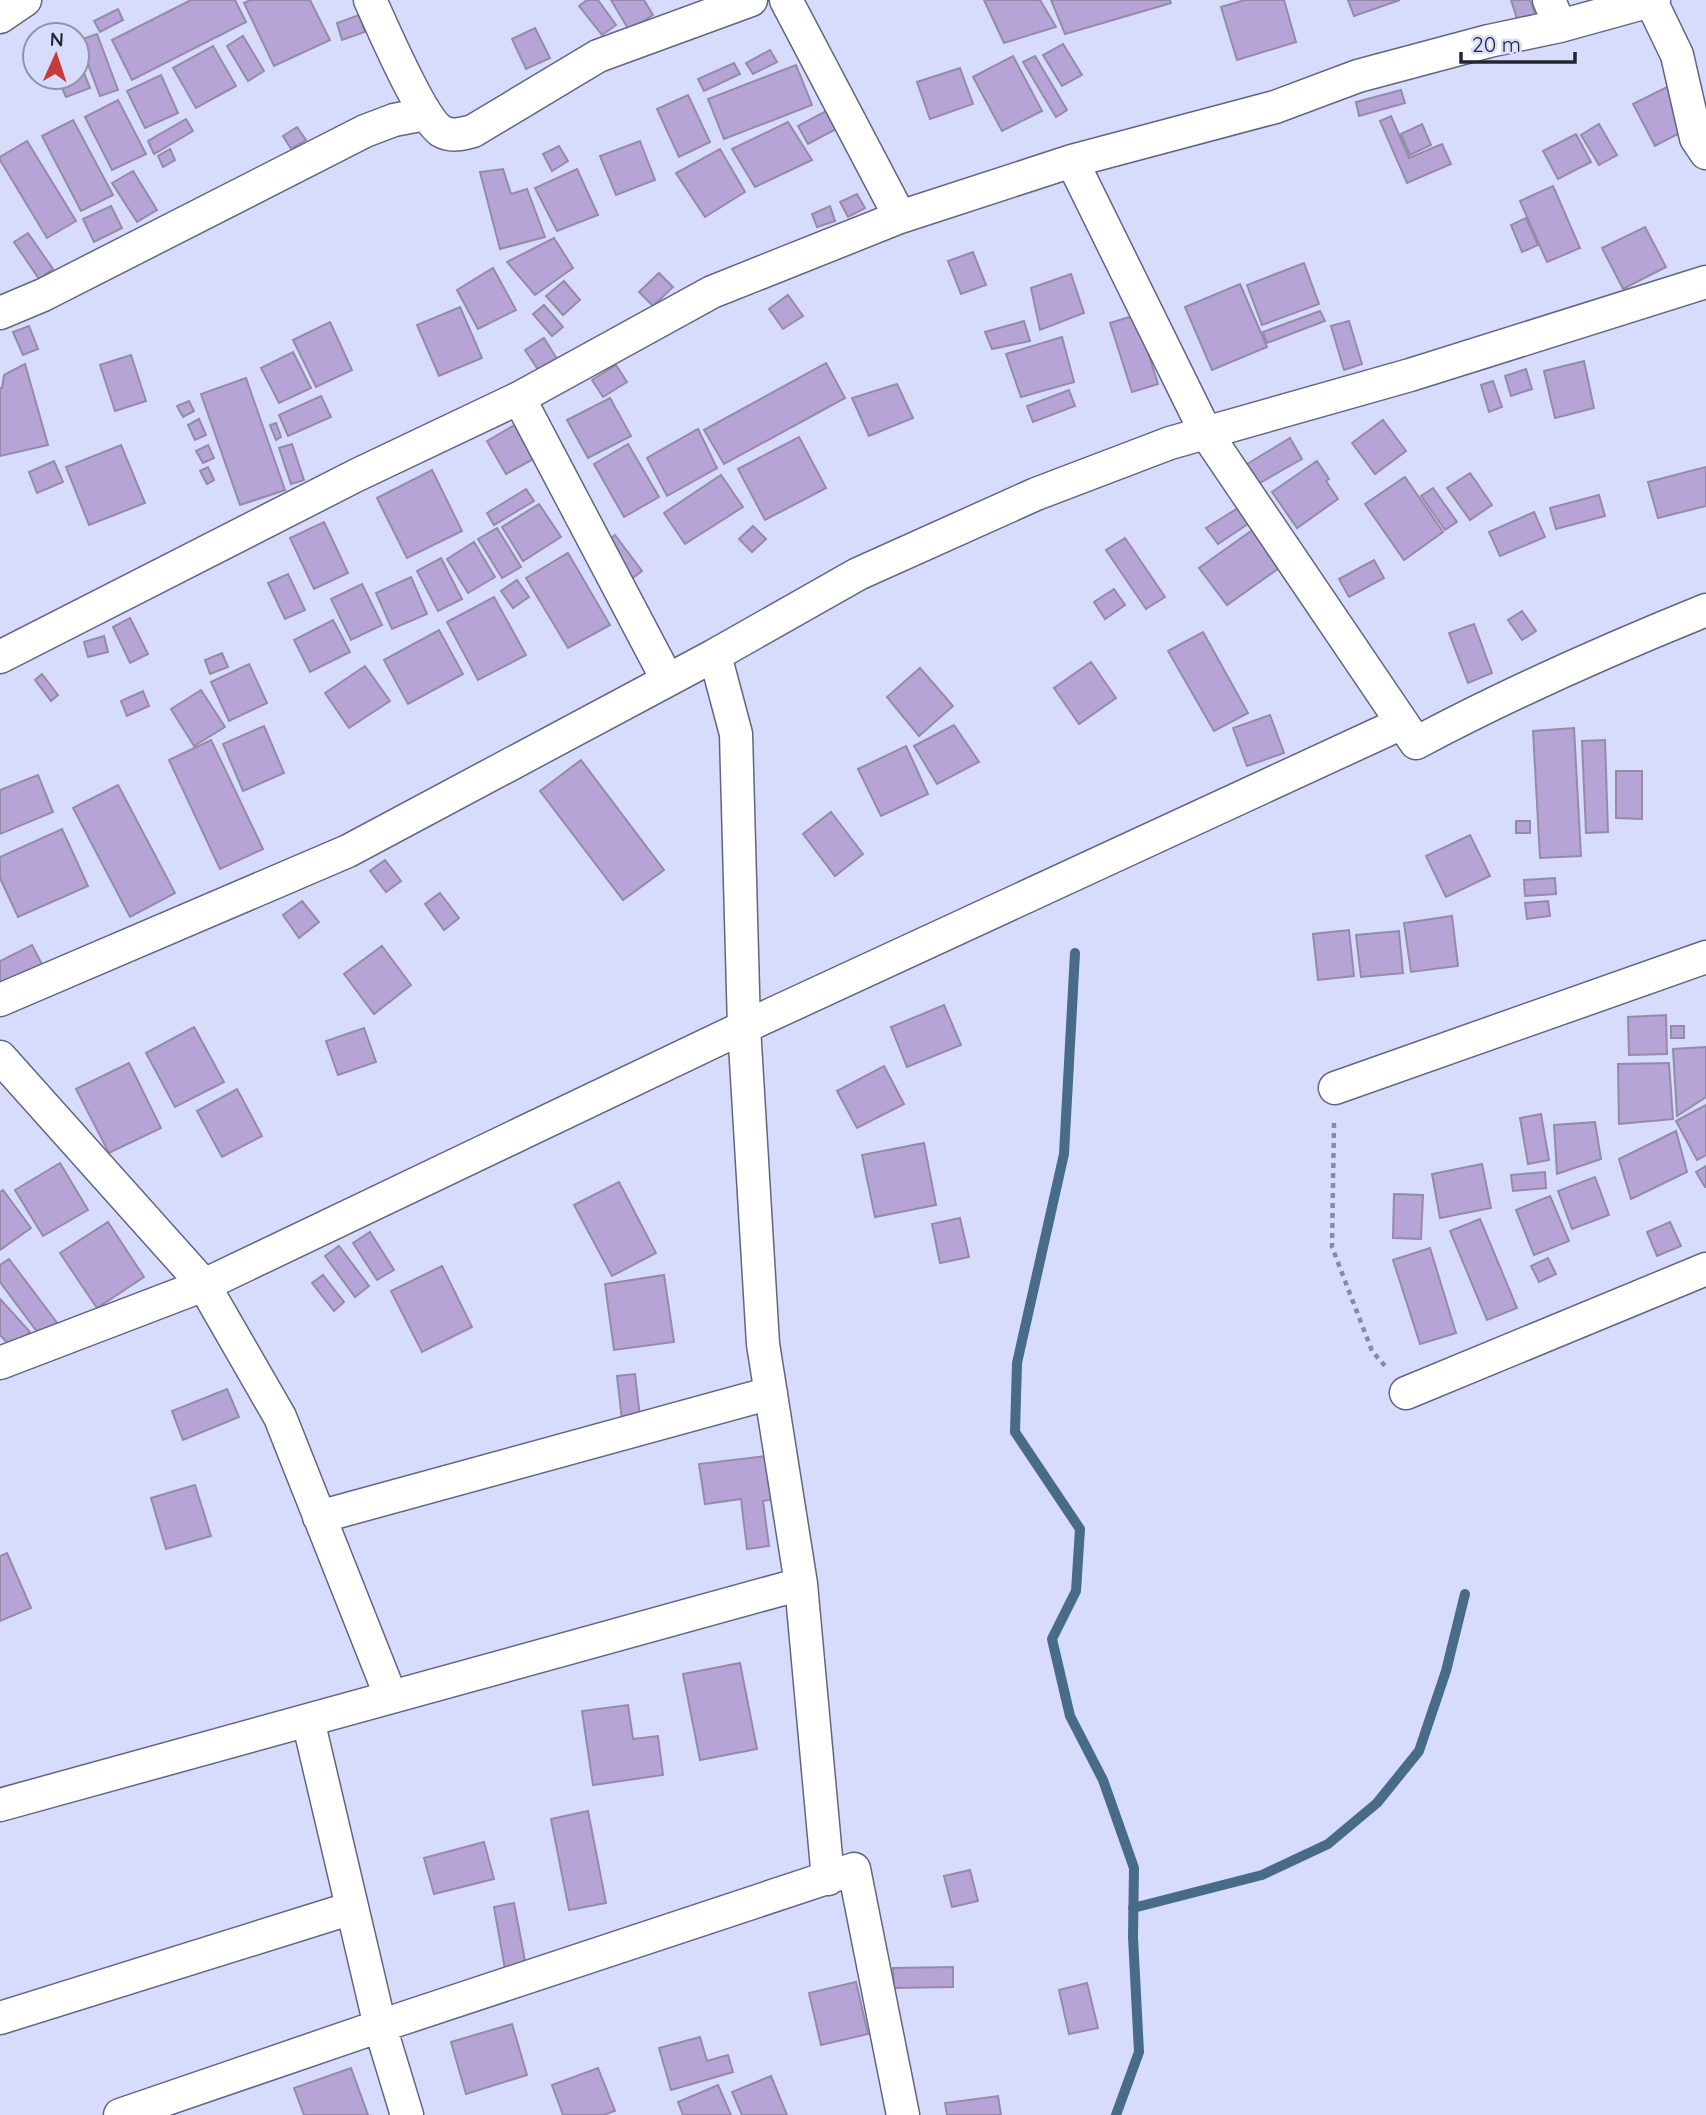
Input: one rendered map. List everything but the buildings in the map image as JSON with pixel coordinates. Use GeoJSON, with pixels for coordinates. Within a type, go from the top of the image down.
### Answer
{"type":"FeatureCollection","features":[{"type":"Feature","properties":{"kind":"street"},"geometry":{"type":"LineString","coordinates":[[0,17],[25,0]]}},
{"type":"Feature","properties":{"kind":"street"},"geometry":{"type":"LineString","coordinates":[[370,0],[425,114],[441,131],[456,135],[473,131],[598,56],[751,0]]}},
{"type":"Feature","properties":{"kind":"street"},"geometry":{"type":"LineString","coordinates":[[786,0],[900,217]]}},
{"type":"Feature","properties":{"kind":"street"},"geometry":{"type":"LineString","coordinates":[[0,657],[357,475],[519,398],[712,292],[900,217],[1072,161],[1275,107],[1358,76],[1489,41],[1554,13],[1653,1],[1677,55],[1696,138],[1706,153]]}},
{"type":"Feature","properties":{"kind":"street"},"geometry":{"type":"LineString","coordinates":[[0,313],[43,295],[365,131],[394,120],[425,114]]}},
{"type":"Feature","properties":{"kind":"street"},"geometry":{"type":"LineString","coordinates":[[1072,161],[1206,433],[1416,743],[1471,714],[1612,648],[1706,610]]}},
{"type":"Feature","properties":{"kind":"street"},"geometry":{"type":"LineString","coordinates":[[0,1000],[348,851],[858,574],[1036,495],[1170,443],[1410,375],[1706,282]]}},
{"type":"Feature","properties":{"kind":"street"},"geometry":{"type":"LineString","coordinates":[[519,398],[667,679]]}},
{"type":"Feature","properties":{"kind":"street"},"geometry":{"type":"LineString","coordinates":[[715,654],[736,734],[744,1027],[763,1345],[801,1584],[828,1879]]}},
{"type":"Feature","properties":{"kind":"street"},"geometry":{"type":"LineString","coordinates":[[0,1363],[204,1285],[744,1027],[1402,723]]}},
{"type":"Feature","properties":{"kind":"street"},"geometry":{"type":"LineString","coordinates":[[1335,1088],[1706,957]]}},
{"type":"Feature","properties":{"kind":"street"},"geometry":{"type":"LineString","coordinates":[[0,1057],[204,1285],[279,1417],[391,1697]]}},
{"type":"Feature","properties":{"kind":"street"},"geometry":{"type":"LineString","coordinates":[[1406,1393],[1706,1269]]}},
{"type":"Feature","properties":{"kind":"street"},"geometry":{"type":"LineString","coordinates":[[319,1517],[771,1393]]}},
{"type":"Feature","properties":{"kind":"street"},"geometry":{"type":"LineString","coordinates":[[0,1805],[801,1584]]}},
{"type":"Feature","properties":{"kind":"street"},"geometry":{"type":"LineString","coordinates":[[308,1720],[380,2026],[407,2115]]}},
{"type":"Feature","properties":{"kind":"street"},"geometry":{"type":"LineString","coordinates":[[120,2115],[854,1869],[903,2115]]}},
{"type":"Feature","properties":{"kind":"street"},"geometry":{"type":"LineString","coordinates":[[0,2018],[352,1908]]}},
{"type":"Feature","properties":{"kind":"path"},"geometry":{"type":"LineString","coordinates":[[1335,1088],[1332,1247],[1372,1351],[1406,1393]]}},
{"type":"Feature","properties":{"kind":"waterway"},"geometry":{"type":"LineString","coordinates":[[1075,953],[1064,1154],[1017,1363],[1015,1432],[1080,1529],[1076,1591],[1052,1639],[1070,1716],[1103,1780],[1134,1868],[1133,1937],[1139,2052],[1116,2115]]}},
{"type":"Feature","properties":{"kind":"waterway"},"geometry":{"type":"LineString","coordinates":[[1133,1908],[1262,1875],[1328,1844],[1377,1803],[1419,1751],[1446,1671],[1465,1594]]}}]}
